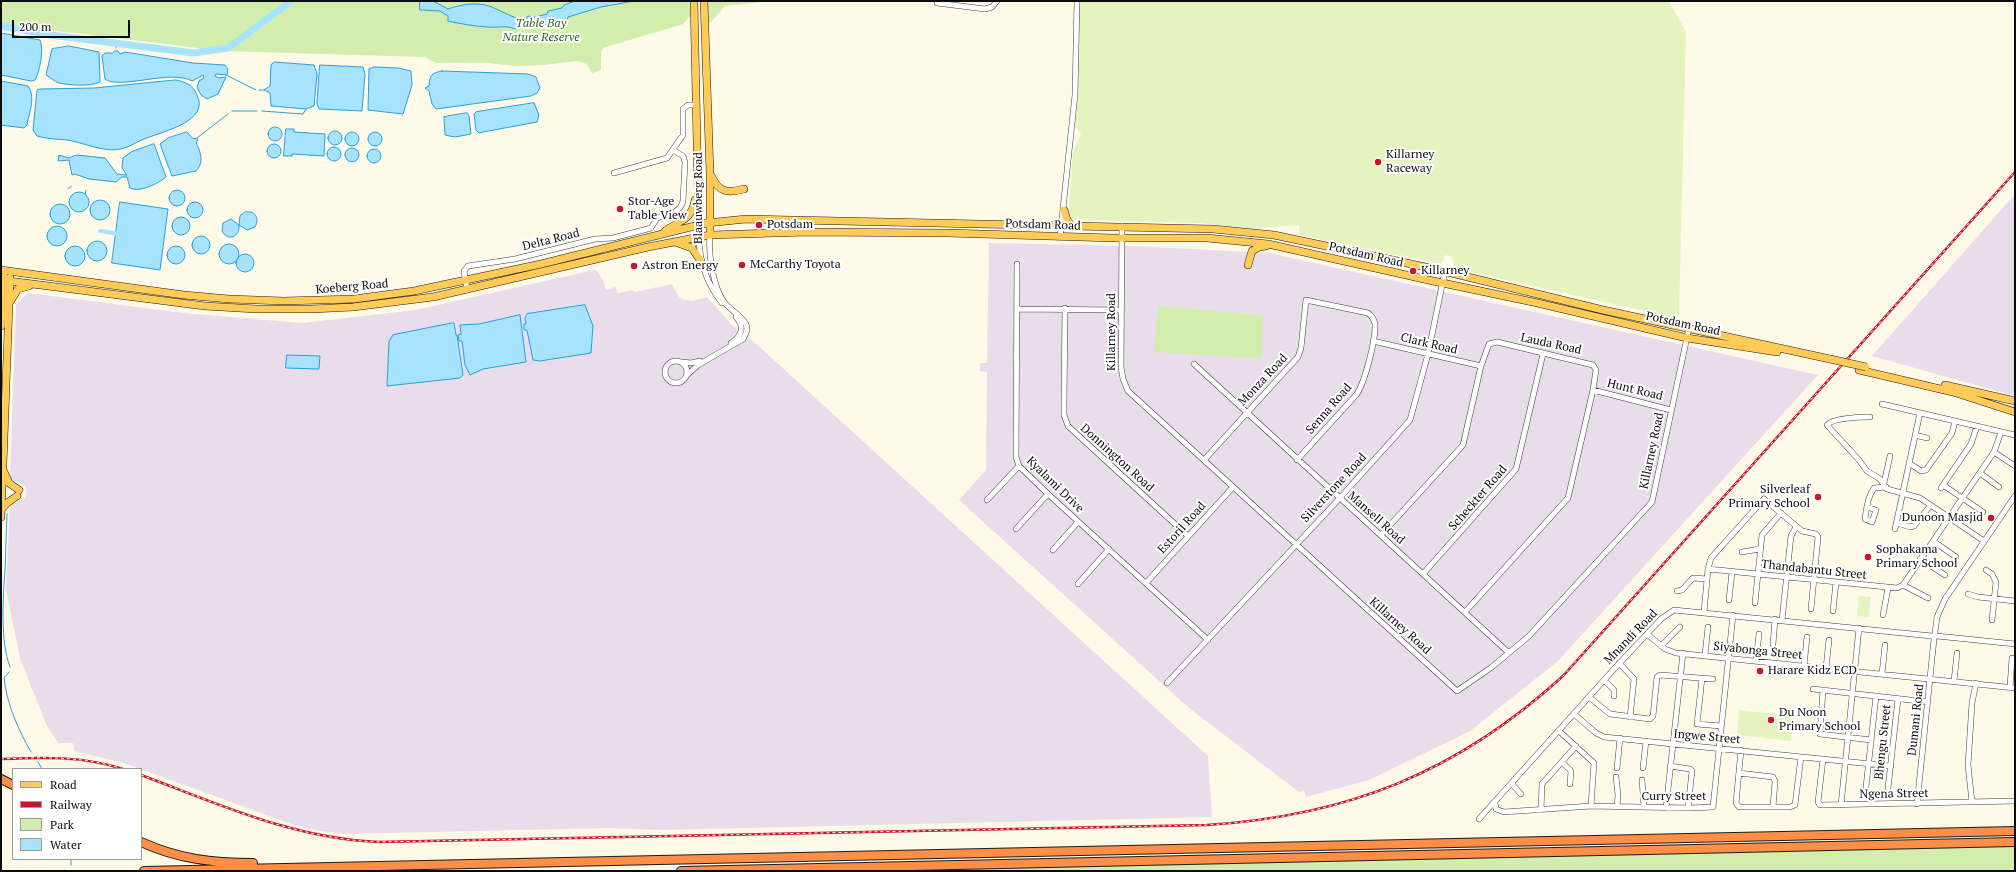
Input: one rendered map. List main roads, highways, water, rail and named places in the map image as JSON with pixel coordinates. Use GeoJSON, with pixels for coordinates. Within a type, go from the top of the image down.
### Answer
{"type":"FeatureCollection","features":[{"type":"Feature","properties":{"kind":"highway"},"geometry":{"type":"LineString","coordinates":[[1,779],[12,784]]}},
{"type":"Feature","properties":{"kind":"highway"},"geometry":{"type":"LineString","coordinates":[[144,871],[2015,831]]}},
{"type":"Feature","properties":{"kind":"highway"},"geometry":{"type":"LineString","coordinates":[[142,842],[176,856],[210,862],[426,865]]}},
{"type":"Feature","properties":{"kind":"highway"},"geometry":{"type":"LineString","coordinates":[[681,871],[2015,842]]}},
{"type":"Feature","properties":{"kind":"main road","name":"Blaauwberg Road"},"geometry":{"type":"LineString","coordinates":[[694,1],[699,236]]}},
{"type":"Feature","properties":{"kind":"main road","name":"Blaauwberg Road"},"geometry":{"type":"LineString","coordinates":[[704,1],[710,173],[710,235]]}},
{"type":"Feature","properties":{"kind":"main road"},"geometry":{"type":"LineString","coordinates":[[710,173],[716,185],[722,190],[731,192],[744,189]]}},
{"type":"Feature","properties":{"kind":"main road"},"geometry":{"type":"LineString","coordinates":[[660,235],[690,215],[694,206],[697,184]]}},
{"type":"Feature","properties":{"kind":"main road"},"geometry":{"type":"LineString","coordinates":[[1064,210],[1067,220],[1071,224]]}},
{"type":"Feature","properties":{"kind":"main road","name":"Potsdam Road"},"geometry":{"type":"LineString","coordinates":[[698,225],[711,222],[746,219],[803,219],[871,222],[1071,224],[1213,229],[1258,233],[1445,271],[1610,312],[1689,328],[1953,392],[2015,412]]}},
{"type":"Feature","properties":{"kind":"main road"},"geometry":{"type":"LineString","coordinates":[[803,219],[804,232]]}},
{"type":"Feature","properties":{"kind":"main road","name":"Koeberg Road"},"geometry":{"type":"LineString","coordinates":[[5,271],[199,296],[284,302],[354,299],[393,294],[541,264],[698,225]]}},
{"type":"Feature","properties":{"kind":"main road","name":"Potsdam Road"},"geometry":{"type":"LineString","coordinates":[[699,236],[804,232],[948,233],[1060,237],[1207,238],[1246,241],[1282,247],[1442,283],[1540,303],[1687,338],[1866,367],[2015,401]]}},
{"type":"Feature","properties":{"kind":"main road","name":"Koeberg Road"},"geometry":{"type":"LineString","coordinates":[[5,280],[205,306],[264,309],[353,307],[433,297],[468,290],[699,236]]}},
{"type":"Feature","properties":{"kind":"main road"},"geometry":{"type":"LineString","coordinates":[[674,242],[692,248],[702,263]]}},
{"type":"Feature","properties":{"kind":"main road"},"geometry":{"type":"LineString","coordinates":[[1248,265],[1250,253],[1256,248],[1265,246],[1282,247]]}},
{"type":"Feature","properties":{"kind":"main road"},"geometry":{"type":"LineString","coordinates":[[1,326],[1,309],[5,271]]}},
{"type":"Feature","properties":{"kind":"main road"},"geometry":{"type":"LineString","coordinates":[[1,517],[9,304],[5,280]]}},
{"type":"Feature","properties":{"kind":"main road"},"geometry":{"type":"LineString","coordinates":[[9,304],[18,289],[24,286],[38,285]]}},
{"type":"Feature","properties":{"kind":"main road"},"geometry":{"type":"LineString","coordinates":[[1,510],[18,493],[9,483],[3,468]]}},
{"type":"Feature","properties":{"kind":"water"},"geometry":{"type":"Polygon","coordinates":[[[420,1],[433,1],[448,9],[465,5],[483,4],[523,19],[529,16],[532,18],[547,14],[548,11],[562,8],[564,5],[575,1],[634,1],[601,7],[568,17],[567,20],[553,24],[549,22],[546,25],[532,28],[521,26],[515,29],[509,27],[477,26],[448,21],[448,16],[440,11],[420,10],[420,1]]]}},
{"type":"Feature","properties":{"kind":"water"},"geometry":{"type":"Polygon","coordinates":[[[1,33],[40,40],[42,49],[41,60],[35,80],[31,81],[1,75],[1,33]]]}},
{"type":"Feature","properties":{"kind":"water"},"geometry":{"type":"Polygon","coordinates":[[[69,46],[99,52],[100,82],[85,85],[68,84],[57,82],[46,75],[52,49],[69,46]]]}},
{"type":"Feature","properties":{"kind":"water"},"geometry":{"type":"Polygon","coordinates":[[[118,51],[120,54],[125,52],[193,63],[225,65],[228,69],[227,75],[216,74],[215,76],[219,78],[226,77],[218,94],[207,99],[201,95],[197,87],[199,81],[204,78],[203,75],[192,81],[172,77],[112,82],[105,79],[102,56],[105,53],[112,53],[118,51]]]}},
{"type":"Feature","properties":{"kind":"water"},"geometry":{"type":"Polygon","coordinates":[[[275,62],[314,65],[317,74],[314,106],[306,109],[271,106],[270,93],[264,90],[270,86],[271,65],[275,62]]]}},
{"type":"Feature","properties":{"kind":"water"},"geometry":{"type":"Polygon","coordinates":[[[320,65],[363,67],[365,74],[362,111],[319,109],[317,104],[320,65]]]}},
{"type":"Feature","properties":{"kind":"water"},"geometry":{"type":"Polygon","coordinates":[[[375,67],[398,68],[411,71],[412,85],[403,114],[368,110],[369,69],[375,67]]]}},
{"type":"Feature","properties":{"kind":"water"},"geometry":{"type":"Polygon","coordinates":[[[442,71],[528,74],[536,77],[540,88],[537,93],[531,96],[436,109],[432,104],[429,91],[425,88],[429,86],[432,75],[442,71]]]}},
{"type":"Feature","properties":{"kind":"water"},"geometry":{"type":"Polygon","coordinates":[[[176,80],[189,84],[197,95],[199,104],[197,112],[183,124],[127,147],[117,150],[103,149],[67,140],[37,136],[33,130],[37,90],[94,88],[176,80]]]}},
{"type":"Feature","properties":{"kind":"water"},"geometry":{"type":"Polygon","coordinates":[[[1,81],[28,86],[30,90],[32,100],[27,125],[24,128],[1,125],[1,81]]]}},
{"type":"Feature","properties":{"kind":"water"},"geometry":{"type":"Polygon","coordinates":[[[534,103],[539,115],[537,122],[479,133],[476,130],[474,114],[476,112],[534,103]]]}},
{"type":"Feature","properties":{"kind":"water"},"geometry":{"type":"Polygon","coordinates":[[[467,113],[469,116],[471,134],[455,137],[445,135],[444,117],[467,113]]]}},
{"type":"Feature","properties":{"kind":"water"},"geometry":{"type":"Polygon","coordinates":[[[272,127],[278,127],[282,131],[282,137],[278,141],[272,141],[268,137],[268,131],[272,127]]]}},
{"type":"Feature","properties":{"kind":"water"},"geometry":{"type":"Polygon","coordinates":[[[286,129],[294,129],[294,132],[325,134],[324,156],[292,154],[292,156],[284,156],[286,129]]]}},
{"type":"Feature","properties":{"kind":"water"},"geometry":{"type":"Polygon","coordinates":[[[332,131],[338,131],[342,135],[342,141],[338,145],[332,145],[328,141],[328,135],[332,131]]]}},
{"type":"Feature","properties":{"kind":"water"},"geometry":{"type":"Polygon","coordinates":[[[187,132],[192,138],[198,139],[196,143],[201,157],[199,168],[196,171],[172,176],[160,144],[168,138],[187,132]]]}},
{"type":"Feature","properties":{"kind":"water"},"geometry":{"type":"Polygon","coordinates":[[[349,132],[355,132],[359,136],[359,142],[355,146],[349,146],[345,142],[345,136],[349,132]]]}},
{"type":"Feature","properties":{"kind":"water"},"geometry":{"type":"Polygon","coordinates":[[[372,132],[378,132],[382,136],[382,142],[378,146],[372,146],[368,142],[368,136],[372,132]]]}},
{"type":"Feature","properties":{"kind":"water"},"geometry":{"type":"Polygon","coordinates":[[[154,144],[166,177],[159,182],[139,189],[130,188],[127,177],[122,177],[116,182],[89,179],[75,174],[72,175],[69,160],[58,161],[59,155],[69,158],[76,155],[105,158],[117,174],[127,175],[122,168],[123,158],[131,152],[154,144]]]}},
{"type":"Feature","properties":{"kind":"water"},"geometry":{"type":"Polygon","coordinates":[[[271,144],[277,144],[281,148],[281,154],[277,158],[271,158],[267,154],[267,148],[271,144]]]}},
{"type":"Feature","properties":{"kind":"water"},"geometry":{"type":"Polygon","coordinates":[[[331,147],[337,147],[341,151],[341,157],[337,161],[331,161],[327,157],[327,151],[331,147]]]}},
{"type":"Feature","properties":{"kind":"water"},"geometry":{"type":"Polygon","coordinates":[[[349,148],[355,148],[359,152],[359,158],[355,162],[349,162],[345,158],[345,152],[349,148]]]}},
{"type":"Feature","properties":{"kind":"water"},"geometry":{"type":"Polygon","coordinates":[[[371,149],[377,149],[381,153],[381,159],[377,163],[371,163],[367,159],[367,153],[371,149]]]}},
{"type":"Feature","properties":{"kind":"water"},"geometry":{"type":"Polygon","coordinates":[[[177,190],[183,192],[185,198],[183,204],[177,206],[171,204],[169,198],[171,192],[177,190]]]}},
{"type":"Feature","properties":{"kind":"water"},"geometry":{"type":"Polygon","coordinates":[[[79,192],[86,195],[89,202],[86,209],[79,212],[72,209],[69,202],[72,195],[79,192]]]}},
{"type":"Feature","properties":{"kind":"water"},"geometry":{"type":"Polygon","coordinates":[[[100,200],[107,203],[110,210],[107,217],[100,220],[93,217],[90,210],[93,203],[100,200]]]}},
{"type":"Feature","properties":{"kind":"water"},"geometry":{"type":"Polygon","coordinates":[[[120,202],[168,209],[160,270],[112,263],[120,202]]]}},
{"type":"Feature","properties":{"kind":"water"},"geometry":{"type":"Polygon","coordinates":[[[195,202],[201,204],[203,210],[201,216],[195,218],[189,216],[187,210],[189,204],[195,202]]]}},
{"type":"Feature","properties":{"kind":"water"},"geometry":{"type":"Polygon","coordinates":[[[56,204],[64,204],[70,210],[70,218],[64,224],[56,224],[50,218],[50,210],[56,204]]]}},
{"type":"Feature","properties":{"kind":"water"},"geometry":{"type":"Polygon","coordinates":[[[245,212],[251,212],[256,215],[257,221],[255,227],[247,230],[239,225],[240,216],[245,212]]]}},
{"type":"Feature","properties":{"kind":"water"},"geometry":{"type":"Polygon","coordinates":[[[177,217],[185,217],[190,222],[188,233],[185,235],[177,235],[172,230],[172,222],[177,217]]]}},
{"type":"Feature","properties":{"kind":"water"},"geometry":{"type":"Polygon","coordinates":[[[231,219],[239,225],[238,233],[233,237],[227,236],[222,231],[223,223],[231,219]]]}},
{"type":"Feature","properties":{"kind":"water"},"geometry":{"type":"Polygon","coordinates":[[[57,226],[64,229],[67,236],[64,243],[57,246],[50,243],[47,236],[50,229],[57,226]]]}},
{"type":"Feature","properties":{"kind":"water"},"geometry":{"type":"Polygon","coordinates":[[[197,236],[205,236],[210,241],[208,252],[205,254],[197,254],[192,249],[192,241],[197,236]]]}},
{"type":"Feature","properties":{"kind":"water"},"geometry":{"type":"Polygon","coordinates":[[[97,241],[104,244],[107,251],[104,258],[97,261],[90,258],[87,251],[90,244],[97,241]]]}},
{"type":"Feature","properties":{"kind":"water"},"geometry":{"type":"Polygon","coordinates":[[[229,244],[236,247],[239,254],[236,261],[229,264],[222,261],[219,254],[222,247],[229,244]]]}},
{"type":"Feature","properties":{"kind":"water"},"geometry":{"type":"Polygon","coordinates":[[[75,246],[82,249],[85,256],[82,263],[75,266],[68,263],[65,256],[68,249],[75,246]]]}},
{"type":"Feature","properties":{"kind":"water"},"geometry":{"type":"Polygon","coordinates":[[[172,246],[180,246],[185,251],[183,262],[180,264],[172,264],[167,259],[167,251],[172,246]]]}},
{"type":"Feature","properties":{"kind":"water"},"geometry":{"type":"Polygon","coordinates":[[[245,254],[251,257],[254,263],[251,269],[245,272],[239,269],[236,263],[239,257],[245,254]]]}},
{"type":"Feature","properties":{"kind":"water"},"geometry":{"type":"Polygon","coordinates":[[[585,305],[593,326],[591,353],[540,361],[533,360],[527,330],[524,330],[524,324],[526,324],[525,318],[527,314],[585,305]]]}},
{"type":"Feature","properties":{"kind":"water"},"geometry":{"type":"Polygon","coordinates":[[[520,315],[526,362],[483,369],[470,375],[465,365],[462,341],[459,341],[458,335],[461,334],[460,325],[479,324],[520,315]]]}},
{"type":"Feature","properties":{"kind":"water"},"geometry":{"type":"Polygon","coordinates":[[[454,323],[457,335],[463,375],[460,378],[387,386],[389,341],[393,335],[454,323]]]}},
{"type":"Feature","properties":{"kind":"water"},"geometry":{"type":"Polygon","coordinates":[[[287,355],[320,356],[319,369],[286,368],[287,355]]]}},
{"type":"Feature","properties":{"kind":"waterway"},"geometry":{"type":"LineString","coordinates":[[1,26],[50,35],[194,53],[228,48],[291,1]]}},
{"type":"Feature","properties":{"kind":"waterway"},"geometry":{"type":"LineString","coordinates":[[226,75],[256,90]]}},
{"type":"Feature","properties":{"kind":"waterway"},"geometry":{"type":"LineString","coordinates":[[259,90],[264,90]]}},
{"type":"Feature","properties":{"kind":"waterway"},"geometry":{"type":"LineString","coordinates":[[262,111],[303,114],[306,109]]}},
{"type":"Feature","properties":{"kind":"waterway"},"geometry":{"type":"LineString","coordinates":[[232,111],[257,111]]}},
{"type":"Feature","properties":{"kind":"waterway"},"geometry":{"type":"LineString","coordinates":[[197,138],[228,114]]}},
{"type":"Feature","properties":{"kind":"waterway"},"geometry":{"type":"LineString","coordinates":[[68,188],[71,186]]}},
{"type":"Feature","properties":{"kind":"waterway"},"geometry":{"type":"LineString","coordinates":[[85,194],[86,190]]}},
{"type":"Feature","properties":{"kind":"waterway"},"geometry":{"type":"LineString","coordinates":[[100,231],[120,234]]}},
{"type":"Feature","properties":{"kind":"waterway"},"geometry":{"type":"LineString","coordinates":[[7,514],[3,632],[10,667]]}},
{"type":"Feature","properties":{"kind":"waterway"},"geometry":{"type":"LineString","coordinates":[[9,672],[4,678],[10,707],[31,752]]}},
{"type":"Feature","properties":{"kind":"waterway"},"geometry":{"type":"LineString","coordinates":[[38,762],[41,768]]}},
{"type":"Feature","properties":{"kind":"waterway"},"geometry":{"type":"LineString","coordinates":[[71,860],[71,865]]}},
{"type":"Feature","properties":{"kind":"railway"},"geometry":{"type":"LineString","coordinates":[[142,775],[228,808],[287,827],[317,834],[379,842],[1207,825],[1258,820],[1307,811],[1354,799],[1398,783],[1441,763],[1483,739],[1523,710],[1563,676],[2015,172]]}},
{"type":"Feature","properties":{"kind":"railway"},"geometry":{"type":"LineString","coordinates":[[1,759],[63,758],[93,762],[119,768]]}},
{"type":"Feature","properties":{"kind":"place","name":"Killarney Raceway"},"geometry":{"type":"Point","coordinates":[1378,162]}},
{"type":"Feature","properties":{"kind":"place","name":"Stor-Age Table View"},"geometry":{"type":"Point","coordinates":[620,209]}},
{"type":"Feature","properties":{"kind":"place","name":"Potsdam"},"geometry":{"type":"Point","coordinates":[759,225]}},
{"type":"Feature","properties":{"kind":"place","name":"McCarthy Toyota"},"geometry":{"type":"Point","coordinates":[742,265]}},
{"type":"Feature","properties":{"kind":"place","name":"Astron Energy"},"geometry":{"type":"Point","coordinates":[634,266]}},
{"type":"Feature","properties":{"kind":"place","name":"Killarney"},"geometry":{"type":"Point","coordinates":[1413,271]}},
{"type":"Feature","properties":{"kind":"place","name":"Silverleaf Primary School"},"geometry":{"type":"Point","coordinates":[1818,497]}},
{"type":"Feature","properties":{"kind":"place","name":"Dunoon Masjid"},"geometry":{"type":"Point","coordinates":[1991,518]}},
{"type":"Feature","properties":{"kind":"place","name":"Sophakama Primary School"},"geometry":{"type":"Point","coordinates":[1868,557]}},
{"type":"Feature","properties":{"kind":"place","name":"Harare Kidz ECD"},"geometry":{"type":"Point","coordinates":[1760,671]}},
{"type":"Feature","properties":{"kind":"place","name":"Du Noon Primary School"},"geometry":{"type":"Point","coordinates":[1771,720]}},
{"type":"Feature","properties":{"kind":"park label","name":"Table Bay Nature Reserve"},"geometry":{"type":"Point","coordinates":[541,31]}}]}
